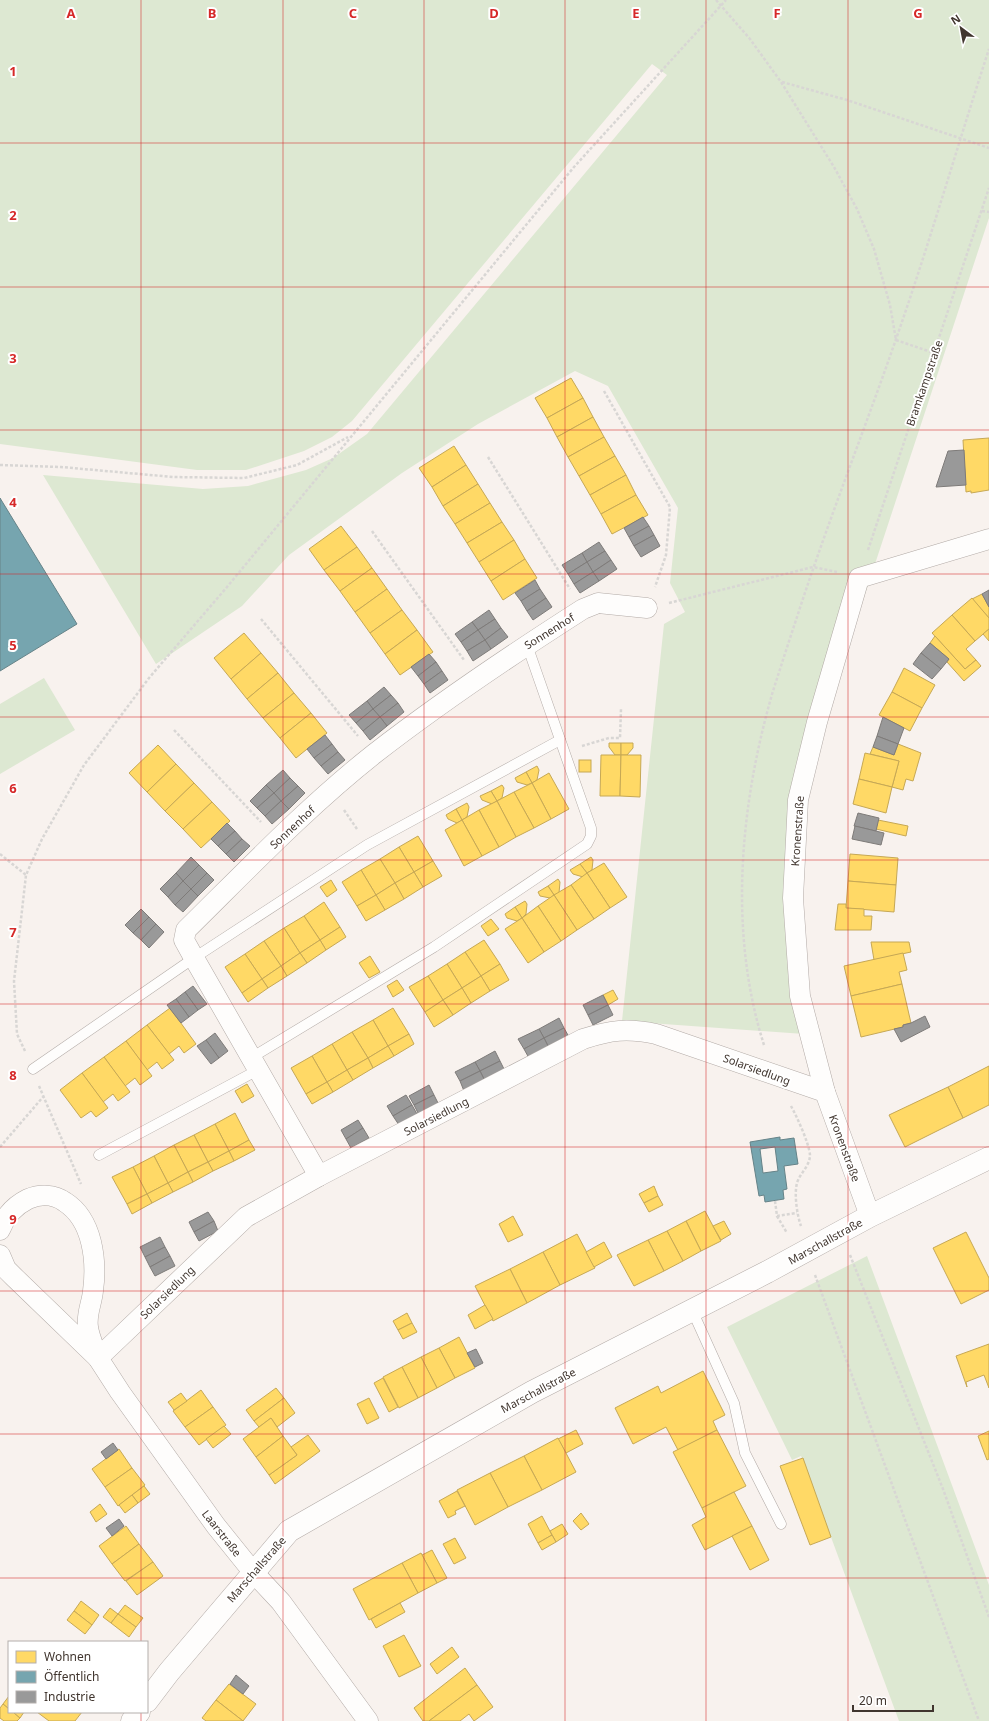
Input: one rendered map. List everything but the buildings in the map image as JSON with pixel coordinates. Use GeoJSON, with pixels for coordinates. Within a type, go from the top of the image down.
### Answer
{"type":"FeatureCollection","features":[{"type":"Feature","properties":{"kind":"street"},"geometry":{"type":"LineString","coordinates":[[859,578],[989,539]]}},
{"type":"Feature","properties":{"kind":"street","name":"Kronenstraße"},"geometry":{"type":"LineString","coordinates":[[859,578],[817,722],[798,800],[793,898],[800,996],[825,1092],[870,1216]]}},
{"type":"Feature","properties":{"kind":"street","name":"Sonnenhof"},"geometry":{"type":"LineString","coordinates":[[319,1176],[184,940],[186,930],[278,840],[331,791],[374,755],[477,678],[583,609],[598,603],[647,608]]}},
{"type":"Feature","properties":{"kind":"street","name":"Solarsiedlung"},"geometry":{"type":"LineString","coordinates":[[98,1358],[246,1217],[319,1176],[583,1039],[609,1031],[637,1030],[656,1034],[825,1092]]}},
{"type":"Feature","properties":{"kind":"street","name":"Marschallstraße"},"geometry":{"type":"LineString","coordinates":[[148,1700],[169,1672],[289,1530],[532,1392],[808,1250],[870,1216],[989,1158]]}},
{"type":"Feature","properties":{"kind":"street","name":"Laarstraße"},"geometry":{"type":"LineString","coordinates":[[0,1230],[4,1220],[14,1208],[29,1199],[42,1195],[59,1198],[70,1205],[77,1214],[88,1232],[94,1251],[93,1292],[88,1312],[88,1327],[98,1358]]}},
{"type":"Feature","properties":{"kind":"street","name":"Laarstraße"},"geometry":{"type":"LineString","coordinates":[[0,1255],[6,1269],[14,1278],[98,1358],[120,1392],[216,1526],[253,1572],[281,1602],[368,1721]]}},
{"type":"Feature","properties":{"kind":"street"},"geometry":{"type":"LineString","coordinates":[[132,1721],[138,1713]]}},
{"type":"Feature","properties":{"kind":"lane"},"geometry":{"type":"LineString","coordinates":[[99,1155],[255,1064],[434,947],[587,844],[591,836],[591,828],[527,645]]}},
{"type":"Feature","properties":{"kind":"lane"},"geometry":{"type":"LineString","coordinates":[[32,1069],[194,958],[367,844],[560,740]]}},
{"type":"Feature","properties":{"kind":"lane"},"geometry":{"type":"LineString","coordinates":[[692,1310],[734,1402],[745,1453],[781,1524]]}},
{"type":"Feature","properties":{"kind":"path"},"geometry":{"type":"LineString","coordinates":[[716,0],[750,39],[781,82],[834,167],[874,249],[888,298],[896,340]]}},
{"type":"Feature","properties":{"kind":"path"},"geometry":{"type":"LineString","coordinates":[[77,1214],[81,1183],[17,1034],[14,981],[26,875],[42,838],[84,765],[149,678],[574,167],[726,0]]}},
{"type":"Feature","properties":{"kind":"path"},"geometry":{"type":"LineString","coordinates":[[979,1721],[898,1502],[808,1250],[797,1213],[797,1183],[806,1171],[810,1155],[798,1120],[773,1074],[759,1029],[745,954],[742,879],[746,820],[756,765],[772,693],[813,567],[896,340],[989,49]]}},
{"type":"Feature","properties":{"kind":"path"},"geometry":{"type":"LineString","coordinates":[[781,82],[846,100],[989,148]]}},
{"type":"Feature","properties":{"kind":"path","name":"Bramkampstraße"},"geometry":{"type":"LineString","coordinates":[[859,578],[989,188]]}},
{"type":"Feature","properties":{"kind":"path"},"geometry":{"type":"LineString","coordinates":[[982,211],[989,212]]}},
{"type":"Feature","properties":{"kind":"path"},"geometry":{"type":"LineString","coordinates":[[896,340],[934,353]]}},
{"type":"Feature","properties":{"kind":"path"},"geometry":{"type":"LineString","coordinates":[[604,391],[670,507],[666,555],[647,608]]}},
{"type":"Feature","properties":{"kind":"path"},"geometry":{"type":"LineString","coordinates":[[0,465],[61,467],[173,477],[244,478],[297,465],[351,435]]}},
{"type":"Feature","properties":{"kind":"path"},"geometry":{"type":"LineString","coordinates":[[488,457],[583,609]]}},
{"type":"Feature","properties":{"kind":"path"},"geometry":{"type":"LineString","coordinates":[[372,531],[477,678]]}},
{"type":"Feature","properties":{"kind":"path"},"geometry":{"type":"LineString","coordinates":[[647,608],[813,567],[859,578]]}},
{"type":"Feature","properties":{"kind":"path"},"geometry":{"type":"LineString","coordinates":[[260,619],[374,755]]}},
{"type":"Feature","properties":{"kind":"path"},"geometry":{"type":"LineString","coordinates":[[564,752],[609,738],[620,738],[621,709]]}},
{"type":"Feature","properties":{"kind":"path"},"geometry":{"type":"LineString","coordinates":[[174,730],[278,840]]}},
{"type":"Feature","properties":{"kind":"path"},"geometry":{"type":"LineString","coordinates":[[331,791],[367,844]]}},
{"type":"Feature","properties":{"kind":"path"},"geometry":{"type":"LineString","coordinates":[[0,854],[26,875]]}},
{"type":"Feature","properties":{"kind":"path"},"geometry":{"type":"LineString","coordinates":[[0,1147],[43,1097]]}},
{"type":"Feature","properties":{"kind":"path"},"geometry":{"type":"LineString","coordinates":[[775,1201],[777,1216],[797,1213]]}},
{"type":"Feature","properties":{"kind":"path"},"geometry":{"type":"LineString","coordinates":[[841,1232],[942,1489],[989,1617]]}},
{"type":"Feature","properties":{"kind":"green space"},"geometry":{"type":"Polygon","coordinates":[[[0,0],[989,0],[989,218],[817,740],[806,804],[797,887],[804,1034],[622,1021],[664,624],[685,612],[670,583],[678,508],[608,386],[575,371],[478,424],[402,473],[289,555],[242,606],[156,664],[43,475],[203,489],[248,486],[306,470],[333,458],[367,434],[667,75],[652,64],[352,421],[332,437],[304,451],[246,470],[197,470],[0,444],[0,0]]]}},
{"type":"Feature","properties":{"kind":"green space"},"geometry":{"type":"Polygon","coordinates":[[[44,678],[75,730],[0,774],[0,704],[44,678]]]}},
{"type":"Feature","properties":{"kind":"green space"},"geometry":{"type":"Polygon","coordinates":[[[867,1256],[989,1585],[989,1721],[899,1721],[801,1456],[792,1460],[727,1327],[867,1256]]]}}]}
